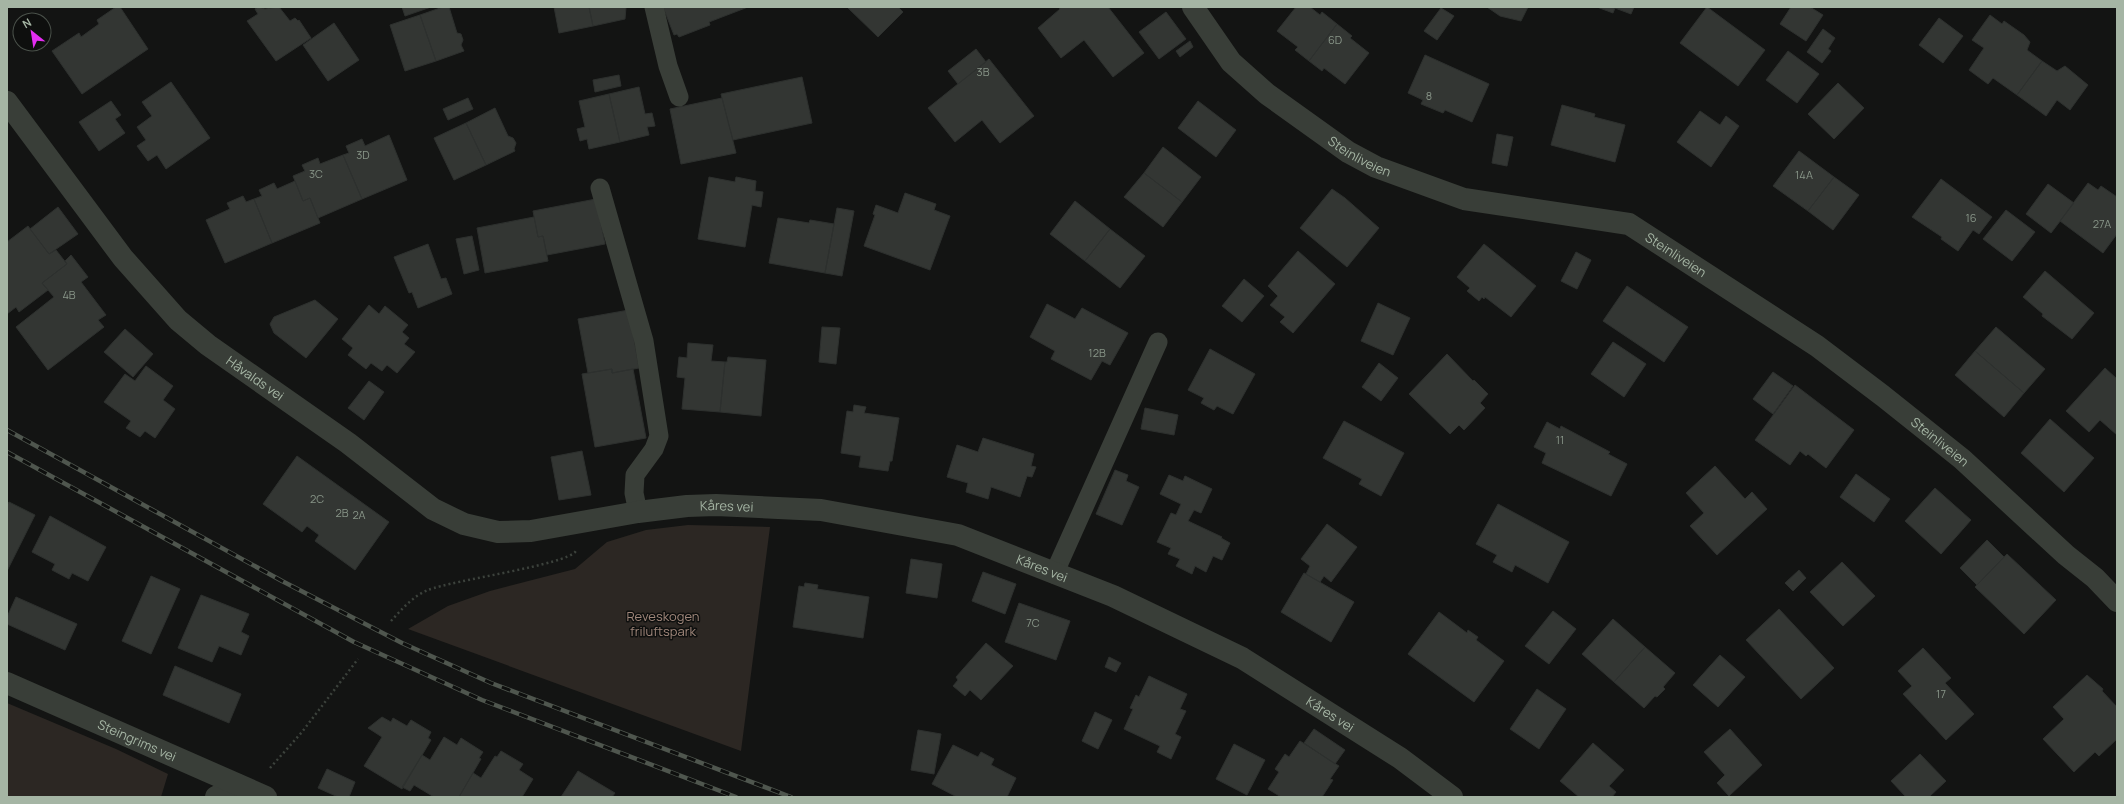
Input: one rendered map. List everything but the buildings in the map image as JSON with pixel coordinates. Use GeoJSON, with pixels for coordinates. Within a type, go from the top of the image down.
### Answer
{"type":"FeatureCollection","features":[{"type":"Feature","properties":{"kind":"street","name":"Steinliveien"},"geometry":{"type":"LineString","coordinates":[[1193,7],[1228,57],[1267,94],[1348,152],[1376,167],[1464,199],[1629,224],[1683,258],[1817,346],[1956,454],[2066,555],[2095,578],[2117,601]]}},
{"type":"Feature","properties":{"kind":"street","name":"Håvalds vei"},"geometry":{"type":"LineString","coordinates":[[7,102],[123,258],[178,320],[208,345],[348,443],[434,509],[464,524],[498,532],[531,531],[581,522]]}},
{"type":"Feature","properties":{"kind":"street","name":"Kåres vei"},"geometry":{"type":"LineString","coordinates":[[581,522],[638,512],[687,506],[716,505],[821,510],[958,535],[1113,596],[1242,658],[1400,758],[1452,797]]}},
{"type":"Feature","properties":{"kind":"street","name":"Steingrims vei"},"geometry":{"type":"LineString","coordinates":[[7,683],[252,791]]}},
{"type":"Feature","properties":{"kind":"street"},"geometry":{"type":"LineString","coordinates":[[216,797],[252,791]]}},
{"type":"Feature","properties":{"kind":"lane"},"geometry":{"type":"LineString","coordinates":[[654,7],[668,66],[679,97]]}},
{"type":"Feature","properties":{"kind":"lane"},"geometry":{"type":"LineString","coordinates":[[600,188],[644,341],[659,436],[654,449],[635,475],[634,492],[638,512]]}},
{"type":"Feature","properties":{"kind":"lane"},"geometry":{"type":"LineString","coordinates":[[1054,574],[1158,342]]}},
{"type":"Feature","properties":{"kind":"path"},"geometry":{"type":"LineString","coordinates":[[391,621],[409,602],[427,590],[453,582],[524,569],[575,554],[581,545],[581,522]]}},
{"type":"Feature","properties":{"kind":"path"},"geometry":{"type":"LineString","coordinates":[[252,791],[302,732],[358,659]]}},
{"type":"Feature","properties":{"kind":"green space","name":"Reveskogen friluftspark"},"geometry":{"type":"Polygon","coordinates":[[[688,525],[770,527],[741,751],[408,629],[448,606],[490,591],[575,569],[607,542],[646,530],[688,525]]]}},
{"type":"Feature","properties":{"kind":"green space"},"geometry":{"type":"Polygon","coordinates":[[[7,703],[116,749],[168,774],[161,797],[7,797],[7,703]]]}},
{"type":"Feature","properties":{"kind":"railway"},"geometry":{"type":"LineString","coordinates":[[7,430],[282,581],[402,643],[491,683],[791,797]]}},
{"type":"Feature","properties":{"kind":"railway"},"geometry":{"type":"LineString","coordinates":[[7,452],[354,642],[482,700],[736,797]]}}]}
